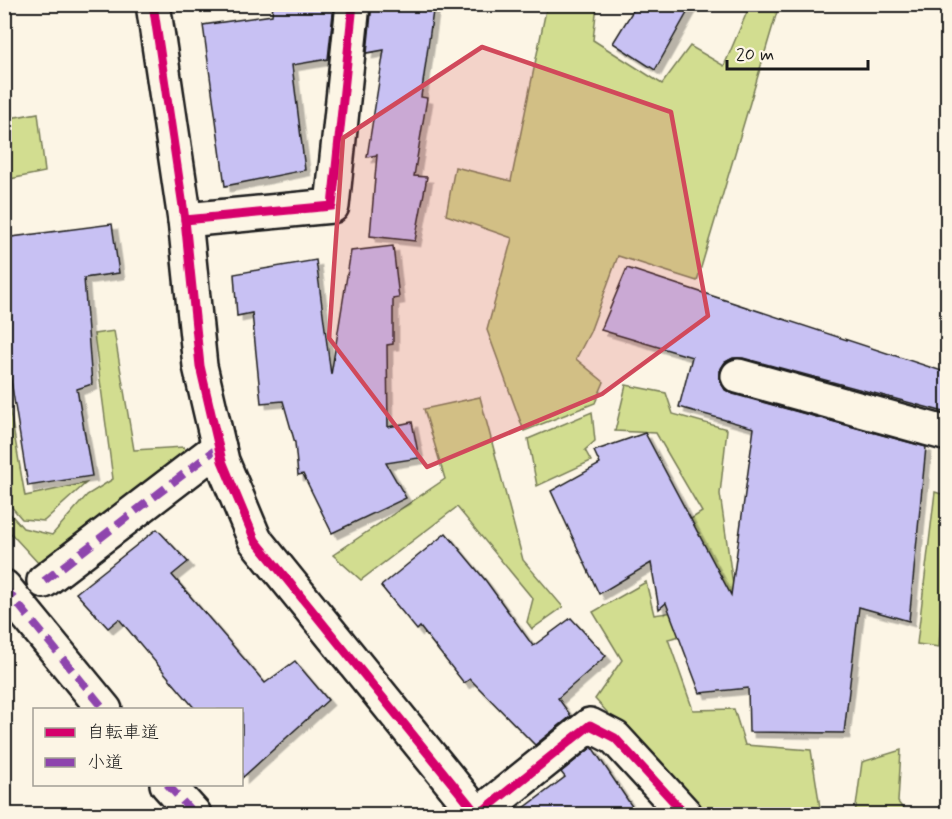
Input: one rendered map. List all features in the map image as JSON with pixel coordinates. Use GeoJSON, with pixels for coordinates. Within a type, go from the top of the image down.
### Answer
{"type":"FeatureCollection","features":[{"type":"Feature","properties":{"kind":"street"},"geometry":{"type":"LineString","coordinates":[[153,4],[185,220],[200,366],[222,461],[255,540],[478,814],[590,726],[615,738],[685,814]]}},
{"type":"Feature","properties":{"kind":"street"},"geometry":{"type":"LineString","coordinates":[[185,220],[332,206],[353,4]]}},
{"type":"Feature","properties":{"kind":"street"},"geometry":{"type":"LineString","coordinates":[[738,376],[948,434]]}},
{"type":"Feature","properties":{"kind":"street"},"geometry":{"type":"LineString","coordinates":[[44,581],[219,447]]}},
{"type":"Feature","properties":{"kind":"street"},"geometry":{"type":"LineString","coordinates":[[4,587],[103,708]]}},
{"type":"Feature","properties":{"kind":"street"},"geometry":{"type":"LineString","coordinates":[[169,786],[194,814]]}},
{"type":"Feature","properties":{"kind":"highlighted area"},"geometry":{"type":"Polygon","coordinates":[[[482,47],[671,112],[708,316],[602,394],[427,467],[329,338],[343,138],[482,47]]]}},
{"type":"Feature","properties":{"kind":"green space"},"geometry":{"type":"Polygon","coordinates":[[[547,5],[597,5],[593,40],[662,84],[690,46],[724,66],[750,5],[779,5],[697,281],[618,256],[590,332],[576,359],[604,382],[595,403],[524,431],[487,330],[512,238],[446,215],[455,167],[511,181],[547,5]]]}},
{"type":"Feature","properties":{"kind":"green space"},"geometry":{"type":"Polygon","coordinates":[[[38,113],[45,172],[5,180],[5,119],[38,113]]]}},
{"type":"Feature","properties":{"kind":"green space"},"geometry":{"type":"Polygon","coordinates":[[[114,331],[134,450],[184,447],[186,455],[40,565],[5,527],[4,507],[23,528],[52,535],[87,495],[113,479],[94,334],[114,331]]]}},
{"type":"Feature","properties":{"kind":"green space"},"geometry":{"type":"Polygon","coordinates":[[[5,382],[25,496],[86,483],[44,521],[22,519],[9,504],[5,470],[5,382]]]}},
{"type":"Feature","properties":{"kind":"green space"},"geometry":{"type":"Polygon","coordinates":[[[626,385],[666,393],[673,414],[727,429],[720,494],[735,599],[716,627],[668,639],[693,710],[734,709],[745,745],[811,750],[821,814],[701,814],[595,699],[622,660],[593,612],[646,582],[654,615],[716,606],[699,533],[672,531],[702,512],[656,433],[615,431],[626,385]]]}},
{"type":"Feature","properties":{"kind":"green space"},"geometry":{"type":"Polygon","coordinates":[[[480,397],[523,560],[563,607],[532,629],[527,622],[533,599],[457,507],[361,580],[333,555],[445,479],[424,409],[480,397]]]}},
{"type":"Feature","properties":{"kind":"green space"},"geometry":{"type":"Polygon","coordinates":[[[592,412],[595,441],[585,450],[591,461],[537,486],[528,439],[592,412]]]}},
{"type":"Feature","properties":{"kind":"green space"},"geometry":{"type":"Polygon","coordinates":[[[935,492],[948,496],[947,615],[941,616],[939,647],[917,644],[935,492]]]}},
{"type":"Feature","properties":{"kind":"green space"},"geometry":{"type":"Polygon","coordinates":[[[901,750],[898,802],[907,814],[855,814],[862,762],[901,750]]]}},
{"type":"Feature","properties":{"kind":"building"},"geometry":{"type":"Polygon","coordinates":[[[273,4],[334,4],[328,59],[292,65],[305,170],[225,186],[203,25],[272,15],[273,4]]]}},
{"type":"Feature","properties":{"kind":"building"},"geometry":{"type":"Polygon","coordinates":[[[372,4],[434,4],[421,97],[427,98],[414,176],[427,177],[415,241],[370,236],[377,155],[367,157],[384,50],[367,53],[372,4]]]}},
{"type":"Feature","properties":{"kind":"building"},"geometry":{"type":"Polygon","coordinates":[[[637,4],[692,4],[655,70],[613,43],[637,4]]]}},
{"type":"Feature","properties":{"kind":"building"},"geometry":{"type":"Polygon","coordinates":[[[112,224],[119,273],[84,278],[92,384],[77,389],[92,476],[28,486],[4,337],[4,238],[112,224]]]}},
{"type":"Feature","properties":{"kind":"building"},"geometry":{"type":"Polygon","coordinates":[[[393,246],[399,298],[393,299],[393,344],[387,345],[388,427],[412,422],[419,458],[386,463],[406,498],[332,533],[303,474],[298,475],[295,443],[283,401],[261,403],[252,313],[237,316],[234,274],[316,260],[331,375],[351,251],[393,246]]]}},
{"type":"Feature","properties":{"kind":"building"},"geometry":{"type":"Polygon","coordinates":[[[627,268],[948,373],[948,413],[743,358],[733,358],[725,362],[720,370],[720,381],[725,390],[733,394],[926,447],[909,621],[859,607],[844,733],[749,732],[748,688],[700,693],[666,603],[659,609],[651,563],[599,594],[551,491],[600,464],[594,451],[645,433],[731,595],[754,428],[679,407],[692,357],[601,330],[627,268]]]}},
{"type":"Feature","properties":{"kind":"building"},"geometry":{"type":"Polygon","coordinates":[[[157,529],[188,562],[172,575],[265,683],[295,661],[328,700],[243,777],[243,708],[194,708],[119,619],[108,628],[76,593],[157,529]]]}},
{"type":"Feature","properties":{"kind":"building"},"geometry":{"type":"Polygon","coordinates":[[[446,533],[486,581],[533,646],[571,618],[606,656],[558,698],[571,716],[535,745],[470,679],[464,683],[420,627],[417,630],[381,586],[446,533]]]}},
{"type":"Feature","properties":{"kind":"building"},"geometry":{"type":"Polygon","coordinates":[[[592,747],[637,814],[516,814],[565,777],[561,772],[592,747]]]}},
{"type":"Feature","properties":{"kind":"marked path"},"geometry":{"type":"LineString","coordinates":[[44,581],[219,447]]}},
{"type":"Feature","properties":{"kind":"marked path"},"geometry":{"type":"LineString","coordinates":[[4,587],[103,708]]}},
{"type":"Feature","properties":{"kind":"marked path"},"geometry":{"type":"LineString","coordinates":[[169,786],[194,814]]}},
{"type":"Feature","properties":{"kind":"cycle path"},"geometry":{"type":"LineString","coordinates":[[153,4],[185,220],[200,366],[222,461],[255,540],[477,814]]}},
{"type":"Feature","properties":{"kind":"cycle path"},"geometry":{"type":"LineString","coordinates":[[185,220],[332,206],[353,4]]}},
{"type":"Feature","properties":{"kind":"cycle path"},"geometry":{"type":"LineString","coordinates":[[479,814],[590,725],[615,738],[685,814]]}}]}
